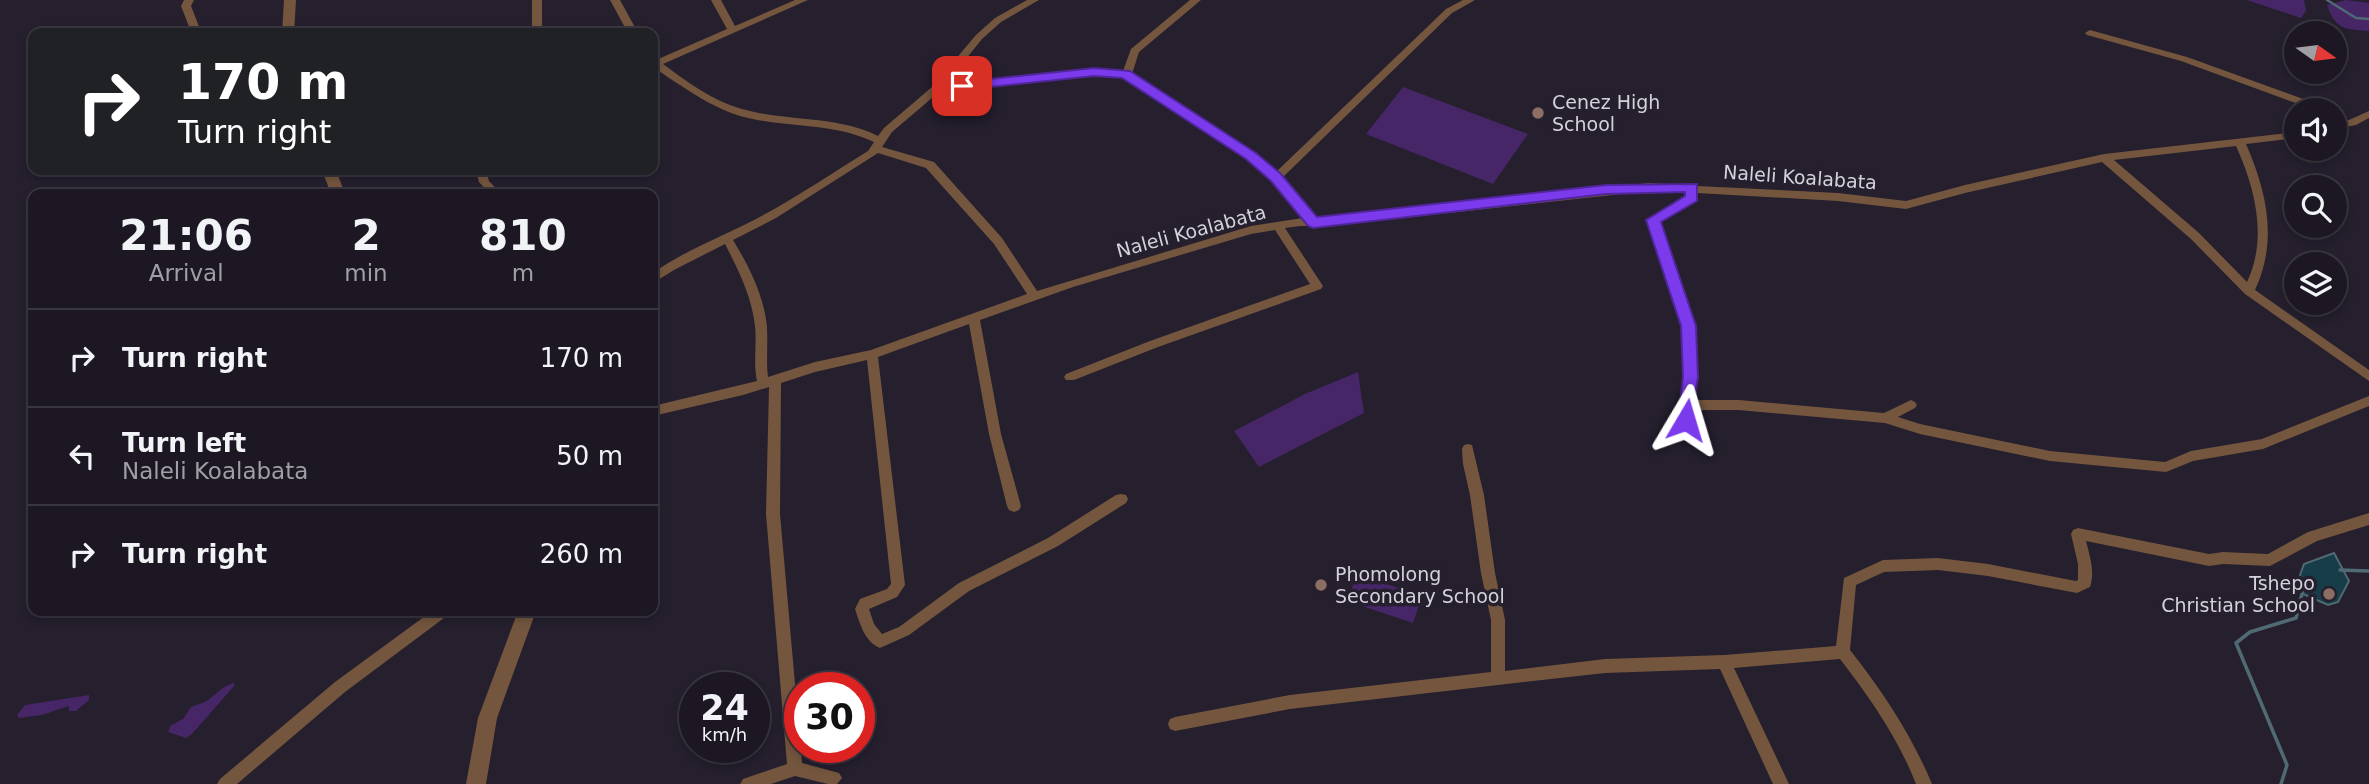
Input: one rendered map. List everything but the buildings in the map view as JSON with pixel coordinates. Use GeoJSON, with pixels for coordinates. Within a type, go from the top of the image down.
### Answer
{"type":"FeatureCollection","features":[{"type":"Feature","properties":{"kind":"street"},"geometry":{"type":"LineString","coordinates":[[189,0],[186,6],[195,28]]}},
{"type":"Feature","properties":{"kind":"street"},"geometry":{"type":"LineString","coordinates":[[288,28],[290,0]]}},
{"type":"Feature","properties":{"kind":"street"},"geometry":{"type":"LineString","coordinates":[[537,0],[537,28]]}},
{"type":"Feature","properties":{"kind":"street"},"geometry":{"type":"LineString","coordinates":[[615,0],[630,28]]}},
{"type":"Feature","properties":{"kind":"street"},"geometry":{"type":"LineString","coordinates":[[716,0],[732,29]]}},
{"type":"Feature","properties":{"kind":"street"},"geometry":{"type":"LineString","coordinates":[[658,62],[803,0]]}},
{"type":"Feature","properties":{"kind":"street"},"geometry":{"type":"LineString","coordinates":[[658,275],[726,237],[772,215],[879,145],[897,122],[936,89],[992,25],[1034,0]]}},
{"type":"Feature","properties":{"kind":"street"},"geometry":{"type":"LineString","coordinates":[[1125,74],[1129,71],[1133,51],[1196,0]]}},
{"type":"Feature","properties":{"kind":"street"},"geometry":{"type":"LineString","coordinates":[[1276,178],[1449,11],[1470,0]]}},
{"type":"Feature","properties":{"kind":"street"},"geometry":{"type":"LineString","coordinates":[[2090,33],[2184,59],[2291,98]]}},
{"type":"Feature","properties":{"kind":"street"},"geometry":{"type":"LineString","coordinates":[[658,66],[740,112],[836,125],[930,165],[998,240],[1034,296]]}},
{"type":"Feature","properties":{"kind":"street"},"geometry":{"type":"LineString","coordinates":[[936,89],[1094,72],[1125,74],[1201,121],[1276,178],[1313,223]]}},
{"type":"Feature","properties":{"kind":"street"},"geometry":{"type":"LineString","coordinates":[[2347,124],[2369,114]]}},
{"type":"Feature","properties":{"kind":"street"},"geometry":{"type":"LineString","coordinates":[[2347,120],[2352,123]]}},
{"type":"Feature","properties":{"kind":"street","name":"Naleli Koalabata"},"geometry":{"type":"LineString","coordinates":[[658,410],[872,354],[1034,296],[1251,230],[1606,189],[1692,187],[1838,197],[1906,205],[1965,188],[2104,158],[2284,136]]}},
{"type":"Feature","properties":{"kind":"street"},"geometry":{"type":"LineString","coordinates":[[2240,142],[2262,205],[2263,247],[2249,291]]}},
{"type":"Feature","properties":{"kind":"street"},"geometry":{"type":"LineString","coordinates":[[2104,158],[2195,236],[2249,291],[2369,376]]}},
{"type":"Feature","properties":{"kind":"street"},"geometry":{"type":"LineString","coordinates":[[1682,428],[1688,404],[1690,377],[1688,326],[1653,220],[1692,198],[1692,187]]}},
{"type":"Feature","properties":{"kind":"street"},"geometry":{"type":"LineString","coordinates":[[1070,377],[1317,286],[1278,226]]}},
{"type":"Feature","properties":{"kind":"street"},"geometry":{"type":"LineString","coordinates":[[726,237],[742,263],[762,328],[759,365],[769,383],[773,514],[795,769]]}},
{"type":"Feature","properties":{"kind":"street"},"geometry":{"type":"LineString","coordinates":[[974,318],[1001,463],[1014,506]]}},
{"type":"Feature","properties":{"kind":"street"},"geometry":{"type":"LineString","coordinates":[[872,354],[898,585],[892,593],[865,603],[862,609],[868,627],[880,642],[904,631],[964,587],[1053,542],[1121,499]]}},
{"type":"Feature","properties":{"kind":"street"},"geometry":{"type":"LineString","coordinates":[[1688,404],[1698,407],[1739,405],[1885,418],[1920,429],[2050,456],[2166,467],[2191,456],[2263,444],[2369,401]]}},
{"type":"Feature","properties":{"kind":"street"},"geometry":{"type":"LineString","coordinates":[[1885,418],[1911,405]]}},
{"type":"Feature","properties":{"kind":"street"},"geometry":{"type":"LineString","coordinates":[[1468,449],[1498,620],[1498,678]]}},
{"type":"Feature","properties":{"kind":"street"},"geometry":{"type":"LineString","coordinates":[[1924,784],[1909,745],[1879,698],[1843,652],[1849,582],[1883,566],[1960,566],[2077,587],[2085,583],[2085,564],[2078,534],[2209,560],[2270,560],[2313,536],[2369,519]]}},
{"type":"Feature","properties":{"kind":"street"},"geometry":{"type":"LineString","coordinates":[[225,784],[340,687],[436,616]]}},
{"type":"Feature","properties":{"kind":"street"},"geometry":{"type":"LineString","coordinates":[[476,784],[480,751],[494,700],[525,616]]}},
{"type":"Feature","properties":{"kind":"street"},"geometry":{"type":"LineString","coordinates":[[1175,724],[1290,702],[1605,666],[1724,662],[1843,652]]}},
{"type":"Feature","properties":{"kind":"street"},"geometry":{"type":"LineString","coordinates":[[1724,662],[1782,784]]}},
{"type":"Feature","properties":{"kind":"street"},"geometry":{"type":"LineString","coordinates":[[748,784],[795,769],[834,778]]}},
{"type":"Feature","properties":{"kind":"shaded area"},"geometry":{"type":"Polygon","coordinates":[[[2247,0],[2304,0],[2306,11],[2301,18],[2247,0]]]}},
{"type":"Feature","properties":{"kind":"shaded area"},"geometry":{"type":"Polygon","coordinates":[[[2346,0],[2369,3],[2369,31],[2347,28],[2347,21],[2336,21],[2327,5],[2346,0]]]}},
{"type":"Feature","properties":{"kind":"shaded area"},"geometry":{"type":"Polygon","coordinates":[[[1403,87],[1528,134],[1493,184],[1366,134],[1403,87]]]}},
{"type":"Feature","properties":{"kind":"shaded area"},"geometry":{"type":"Polygon","coordinates":[[[1358,372],[1364,413],[1259,467],[1234,431],[1305,394],[1358,372]]]}},
{"type":"Feature","properties":{"kind":"shaded area"},"geometry":{"type":"Polygon","coordinates":[[[1357,574],[1422,596],[1413,623],[1347,601],[1357,574]]]}},
{"type":"Feature","properties":{"kind":"shaded area"},"geometry":{"type":"Polygon","coordinates":[[[233,683],[235,685],[192,734],[186,738],[168,732],[170,726],[183,719],[191,707],[207,701],[233,683]]]}},
{"type":"Feature","properties":{"kind":"shaded area"},"geometry":{"type":"Polygon","coordinates":[[[89,695],[89,700],[76,711],[69,711],[69,706],[42,715],[19,718],[17,715],[25,705],[89,695]]]}},
{"type":"Feature","properties":{"kind":"water"},"geometry":{"type":"Polygon","coordinates":[[[2334,553],[2349,581],[2338,602],[2328,605],[2303,594],[2300,575],[2304,564],[2334,553]]]}},
{"type":"Feature","properties":{"kind":"waterway"},"geometry":{"type":"LineString","coordinates":[[2327,0],[2356,18],[2369,19]]}},
{"type":"Feature","properties":{"kind":"waterway"},"geometry":{"type":"LineString","coordinates":[[2340,570],[2369,571]]}},
{"type":"Feature","properties":{"kind":"waterway"},"geometry":{"type":"LineString","coordinates":[[2281,784],[2287,765],[2236,643],[2250,632],[2296,618],[2303,590]]}},
{"type":"Feature","properties":{"kind":"place","name":"Cenez High School"},"geometry":{"type":"Point","coordinates":[1538,113]}},
{"type":"Feature","properties":{"kind":"place","name":"Phomolong Secondary School"},"geometry":{"type":"Point","coordinates":[1321,585]}},
{"type":"Feature","properties":{"kind":"place","name":"Tshepo Christian School"},"geometry":{"type":"Point","coordinates":[2329,594]}},
{"type":"Feature","properties":{"kind":"route"},"geometry":{"type":"LineString","coordinates":[[962,86],[1094,72],[1125,74],[1251,156],[1276,178],[1313,223],[1606,189],[1692,187],[1692,198],[1653,220],[1688,326],[1690,377],[1686,420]]}}]}
